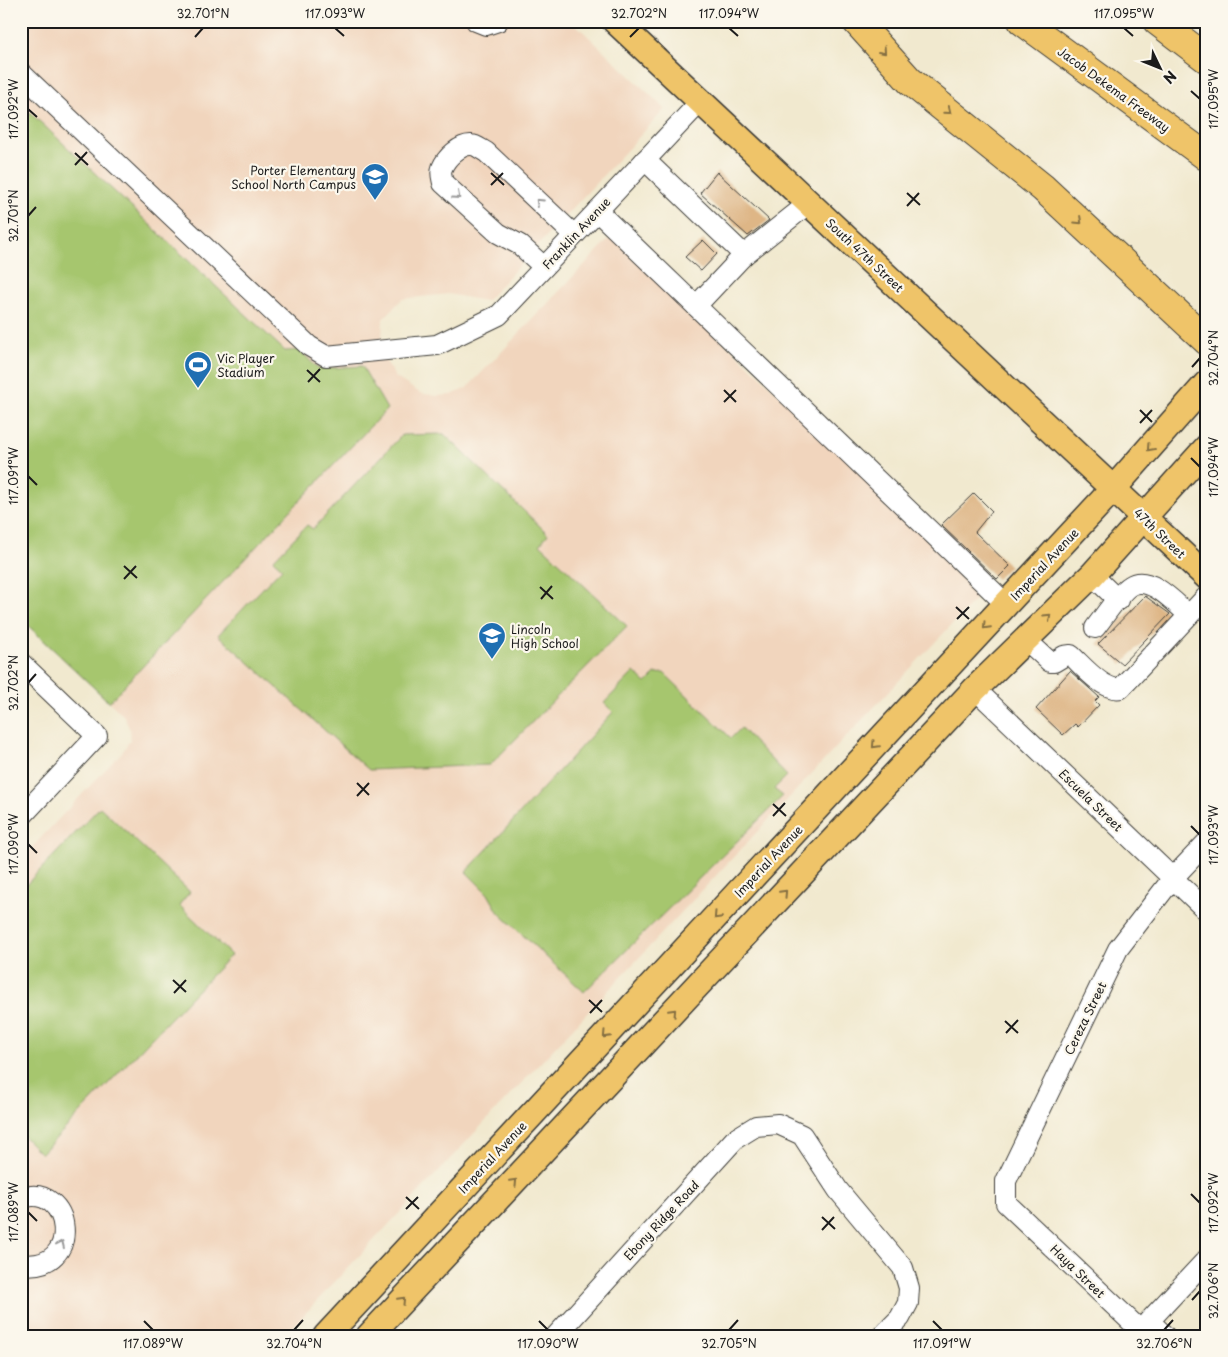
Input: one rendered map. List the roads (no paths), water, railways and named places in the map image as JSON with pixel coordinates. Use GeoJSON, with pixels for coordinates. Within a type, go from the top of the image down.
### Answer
{"type":"FeatureCollection","features":[{"type":"Feature","properties":{"kind":"highway"},"geometry":{"type":"LineString","coordinates":[[856,21],[910,81],[1043,188],[1207,341]]}},
{"type":"Feature","properties":{"kind":"highway","name":"Jacob Dekema Freeway"},"geometry":{"type":"LineString","coordinates":[[1022,21],[1207,157]]}},
{"type":"Feature","properties":{"kind":"highway"},"geometry":{"type":"LineString","coordinates":[[1157,21],[1207,59]]}},
{"type":"Feature","properties":{"kind":"main road","name":"South 47th Street"},"geometry":{"type":"LineString","coordinates":[[615,21],[1114,488]]}},
{"type":"Feature","properties":{"kind":"main road","name":"Imperial Avenue"},"geometry":{"type":"LineString","coordinates":[[326,1336],[1114,488],[1207,382]]}},
{"type":"Feature","properties":{"kind":"main road"},"geometry":{"type":"LineString","coordinates":[[369,1336],[975,689],[1025,638],[1092,575],[1207,447]]}},
{"type":"Feature","properties":{"kind":"main road","name":"47th Street"},"geometry":{"type":"LineString","coordinates":[[1114,488],[1207,577]]}},
{"type":"Feature","properties":{"kind":"street"},"geometry":{"type":"LineString","coordinates":[[476,21],[486,25],[498,21]]}},
{"type":"Feature","properties":{"kind":"street","name":"Franklin Avenue"},"geometry":{"type":"LineString","coordinates":[[21,73],[309,346],[326,356],[436,345],[499,315],[701,101]]}},
{"type":"Feature","properties":{"kind":"street"},"geometry":{"type":"LineString","coordinates":[[544,267],[520,245],[498,233],[443,183],[442,167],[455,151],[464,146],[473,145],[486,152],[574,235]]}},
{"type":"Feature","properties":{"kind":"street"},"geometry":{"type":"LineString","coordinates":[[645,160],[744,254]]}},
{"type":"Feature","properties":{"kind":"street"},"geometry":{"type":"LineString","coordinates":[[696,306],[744,254],[809,203]]}},
{"type":"Feature","properties":{"kind":"street"},"geometry":{"type":"LineString","coordinates":[[598,210],[1006,604]]}},
{"type":"Feature","properties":{"kind":"street"},"geometry":{"type":"LineString","coordinates":[[1092,575],[1118,600]]}},
{"type":"Feature","properties":{"kind":"street"},"geometry":{"type":"LineString","coordinates":[[1095,628],[1130,586],[1148,584],[1189,616]]}},
{"type":"Feature","properties":{"kind":"street"},"geometry":{"type":"LineString","coordinates":[[1025,638],[1050,662],[1071,655],[1105,684],[1116,689],[1121,688],[1207,596]]}},
{"type":"Feature","properties":{"kind":"street"},"geometry":{"type":"LineString","coordinates":[[21,663],[97,736],[21,817]]}},
{"type":"Feature","properties":{"kind":"street","name":"Escuela Street"},"geometry":{"type":"LineString","coordinates":[[975,689],[1207,911]]}},
{"type":"Feature","properties":{"kind":"street","name":"Cereza Street"},"geometry":{"type":"LineString","coordinates":[[1016,1212],[1006,1203],[1006,1181],[1118,949],[1173,878],[1207,842]]}},
{"type":"Feature","properties":{"kind":"street","name":"Ebony Ridge Road"},"geometry":{"type":"LineString","coordinates":[[556,1336],[735,1139],[756,1126],[778,1124],[802,1136],[838,1190],[903,1268],[910,1288],[908,1303],[900,1318],[882,1336]]}},
{"type":"Feature","properties":{"kind":"street"},"geometry":{"type":"LineString","coordinates":[[21,1198],[37,1196],[47,1200],[62,1216],[65,1226],[61,1247],[54,1255],[25,1269]]}},
{"type":"Feature","properties":{"kind":"street","name":"Haya Street"},"geometry":{"type":"LineString","coordinates":[[1016,1212],[1141,1329],[1165,1336]]}},
{"type":"Feature","properties":{"kind":"street"},"geometry":{"type":"LineString","coordinates":[[1141,1329],[1207,1259]]}},
{"type":"Feature","properties":{"kind":"place","name":"Porter Elementary School North Campus"},"geometry":{"type":"Point","coordinates":[375,201]}},
{"type":"Feature","properties":{"kind":"place","name":"Vic Player Stadium"},"geometry":{"type":"Point","coordinates":[198,389]}},
{"type":"Feature","properties":{"kind":"place","name":"Lincoln High School"},"geometry":{"type":"Point","coordinates":[492,660]}}]}
